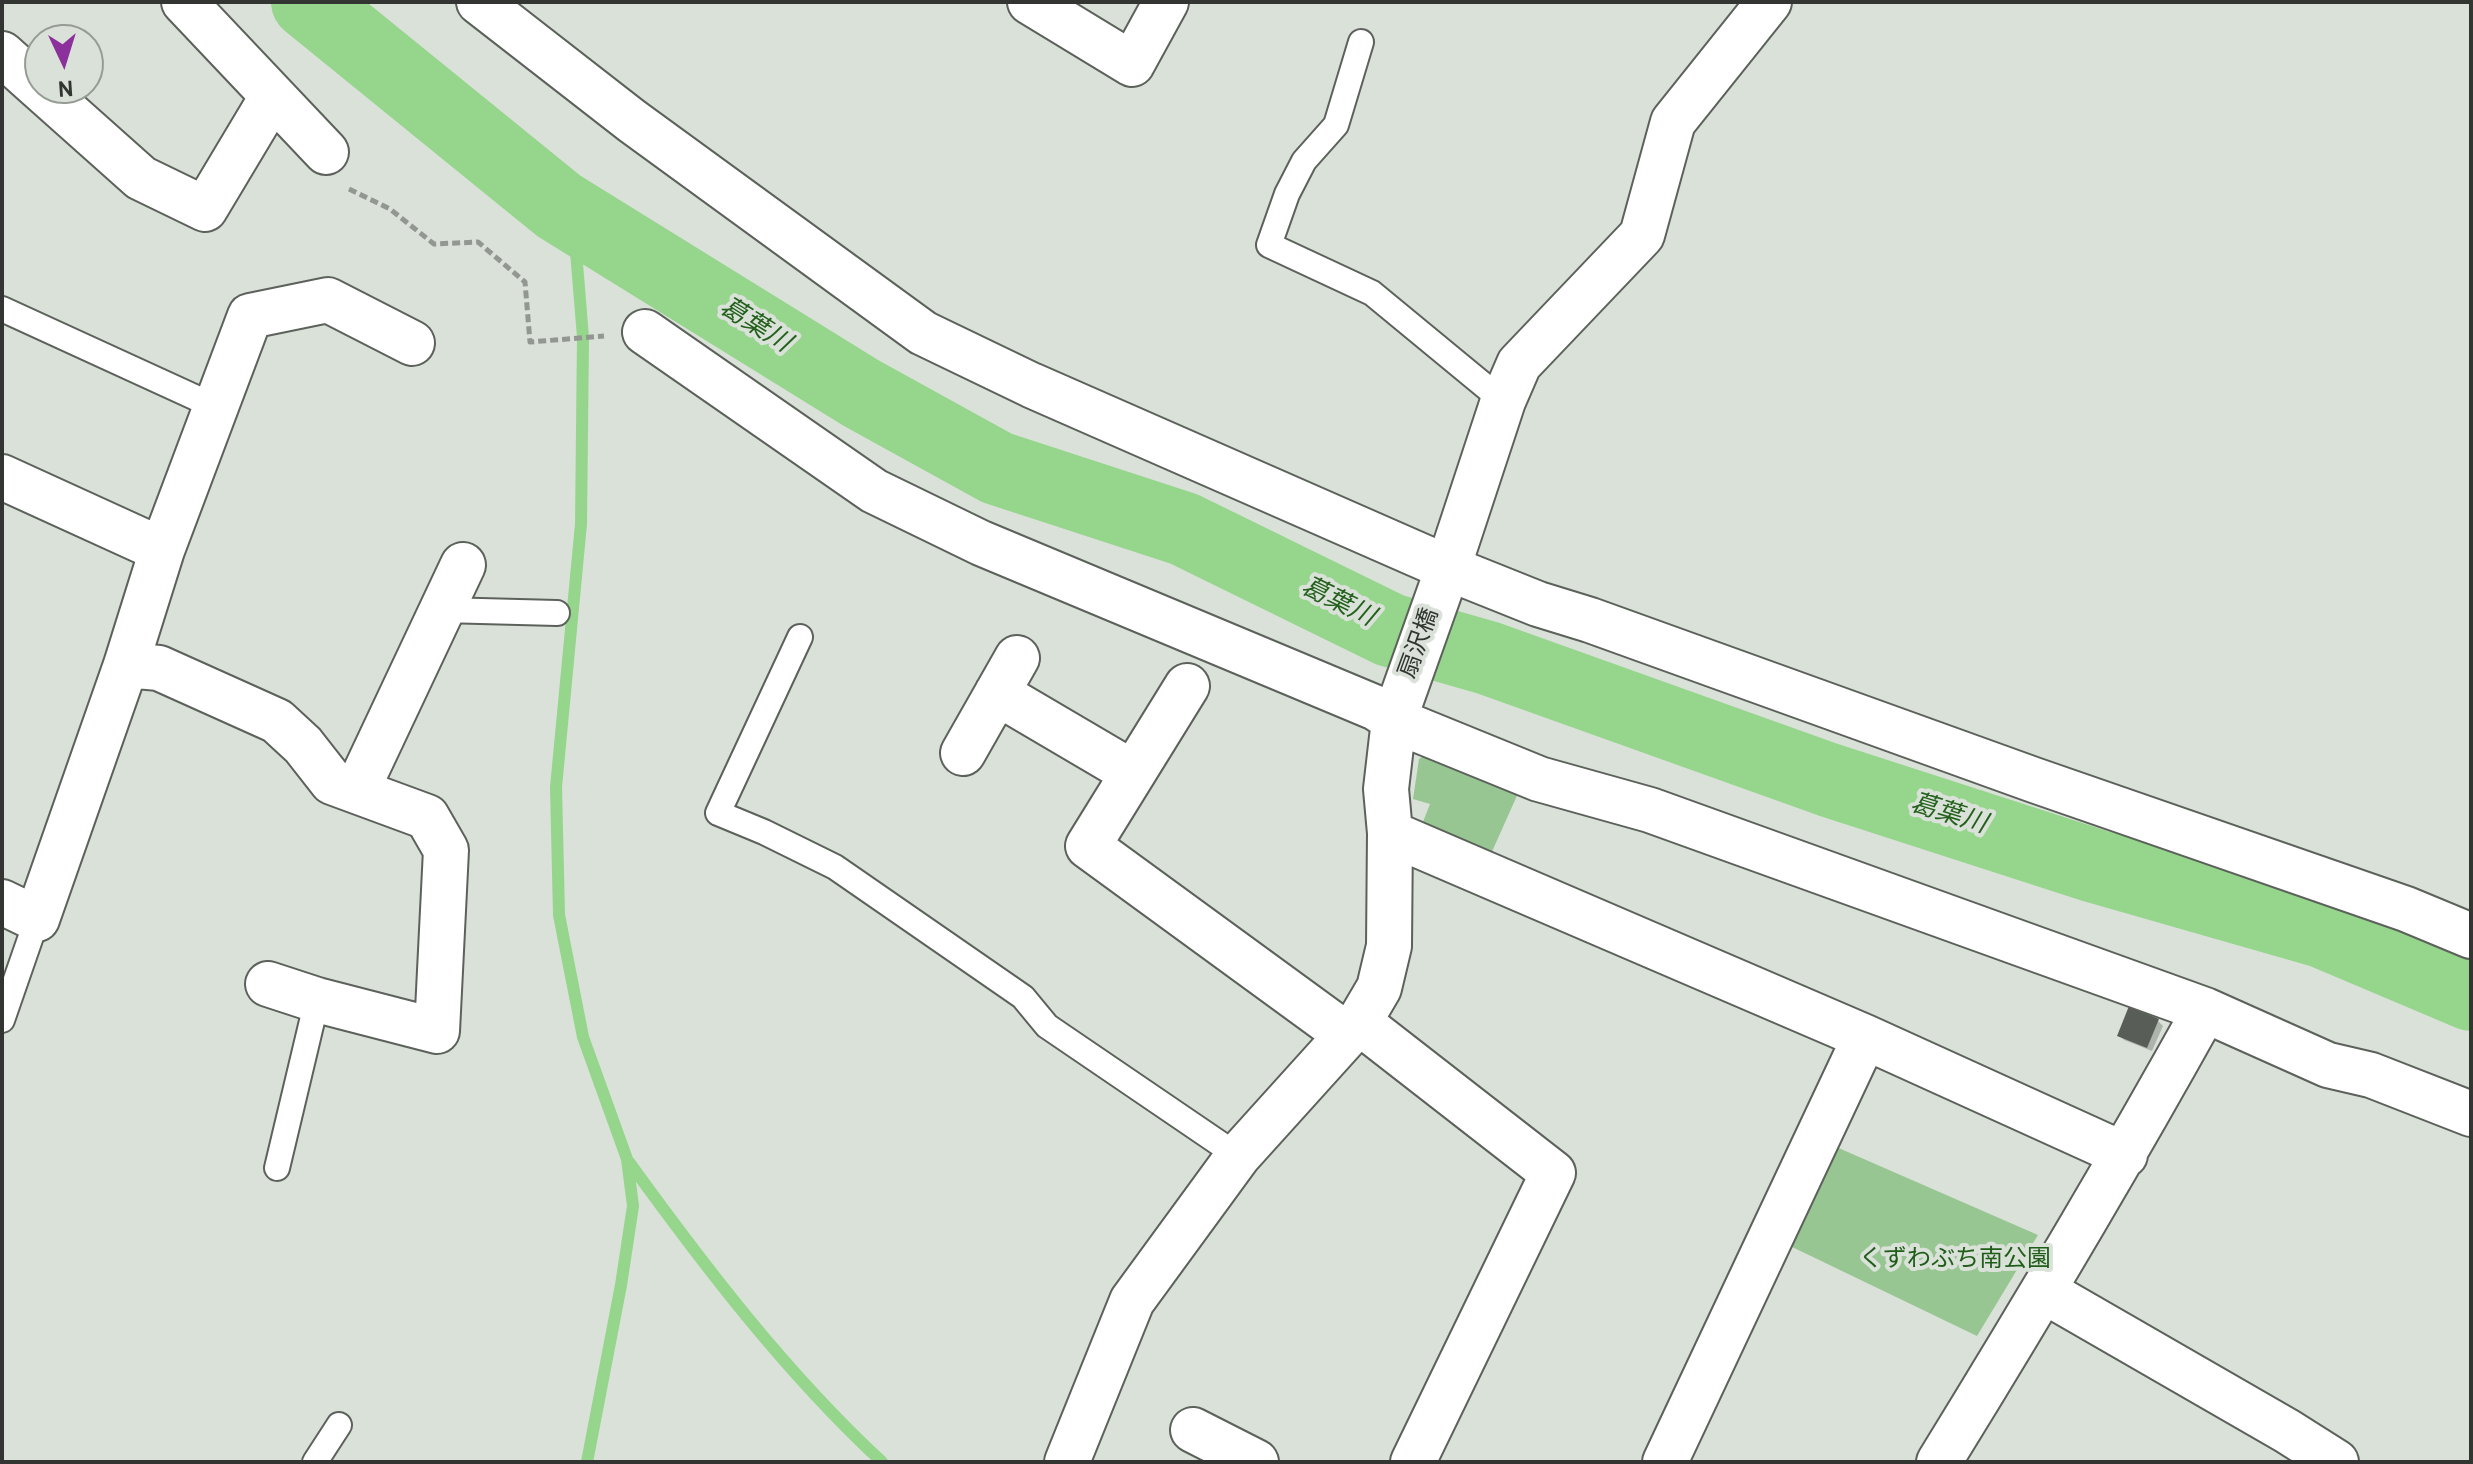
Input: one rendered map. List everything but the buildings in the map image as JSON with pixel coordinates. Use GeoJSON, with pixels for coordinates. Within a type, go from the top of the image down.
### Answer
{"type":"FeatureCollection","features":[{"type":"Feature","properties":{"kind":"street"},"geometry":{"type":"LineString","coordinates":[[184,2],[326,152]]}},
{"type":"Feature","properties":{"kind":"street"},"geometry":{"type":"LineString","coordinates":[[479,2],[632,121],[923,333],[1031,385],[1448,568],[1538,604],[2406,909],[2471,936]]}},
{"type":"Feature","properties":{"kind":"street"},"geometry":{"type":"LineString","coordinates":[[1030,2],[1132,64],[1166,2]]}},
{"type":"Feature","properties":{"kind":"street","name":"扇沢橋"},"geometry":{"type":"LineString","coordinates":[[1067,1462],[1132,1301],[1238,1156],[1353,1029],[1379,988],[1389,946],[1390,833],[1386,789],[1394,720],[1503,401],[1519,364],[1642,235],[1673,122],[1769,2]]}},
{"type":"Feature","properties":{"kind":"street"},"geometry":{"type":"LineString","coordinates":[[2,54],[24,74]]}},
{"type":"Feature","properties":{"kind":"street"},"geometry":{"type":"LineString","coordinates":[[58,104],[141,178],[205,209],[272,97]]}},
{"type":"Feature","properties":{"kind":"street"},"geometry":{"type":"LineString","coordinates":[[19,911],[126,665],[162,550],[250,316],[328,300],[412,343]]}},
{"type":"Feature","properties":{"kind":"street"},"geometry":{"type":"LineString","coordinates":[[624,334],[874,491],[981,543],[1376,708],[1394,720],[1539,779],[1650,810],[2205,1010],[2328,1065],[2371,1075],[2471,1114]]}},
{"type":"Feature","properties":{"kind":"street"},"geometry":{"type":"LineString","coordinates":[[2,477],[162,550]]}},
{"type":"Feature","properties":{"kind":"street"},"geometry":{"type":"LineString","coordinates":[[357,790],[463,565]]}},
{"type":"Feature","properties":{"kind":"street"},"geometry":{"type":"LineString","coordinates":[[126,665],[159,668],[277,721],[303,745],[332,782],[427,817],[446,850],[437,1031],[268,984]]}},
{"type":"Feature","properties":{"kind":"street"},"geometry":{"type":"LineString","coordinates":[[963,753],[1007,675],[1133,773]]}},
{"type":"Feature","properties":{"kind":"street"},"geometry":{"type":"LineString","coordinates":[[1187,686],[1088,846],[1353,1029],[1553,1173],[1413,1462]]}},
{"type":"Feature","properties":{"kind":"street"},"geometry":{"type":"LineString","coordinates":[[1390,833],[1865,1037],[2125,1155]]}},
{"type":"Feature","properties":{"kind":"street"},"geometry":{"type":"LineString","coordinates":[[1939,1462],[2125,1155],[2205,1010]]}},
{"type":"Feature","properties":{"kind":"street"},"geometry":{"type":"LineString","coordinates":[[1665,1462],[1865,1037]]}},
{"type":"Feature","properties":{"kind":"street"},"geometry":{"type":"LineString","coordinates":[[2044,1291],[2280,1446],[2336,1462]]}},
{"type":"Feature","properties":{"kind":"street"},"geometry":{"type":"LineString","coordinates":[[1193,1430],[1256,1462]]}},
{"type":"Feature","properties":{"kind":"lane"},"geometry":{"type":"LineString","coordinates":[[1361,42],[1336,125],[1304,161],[1287,194],[1269,245],[1372,293],[1503,401]]}},
{"type":"Feature","properties":{"kind":"lane"},"geometry":{"type":"LineString","coordinates":[[2,309],[216,407]]}},
{"type":"Feature","properties":{"kind":"lane"},"geometry":{"type":"LineString","coordinates":[[442,610],[557,613]]}},
{"type":"Feature","properties":{"kind":"lane"},"geometry":{"type":"LineString","coordinates":[[800,637],[718,813],[835,867],[1023,997],[1047,1026],[1238,1156]]}},
{"type":"Feature","properties":{"kind":"lane"},"geometry":{"type":"LineString","coordinates":[[2,1020],[19,911]]}},
{"type":"Feature","properties":{"kind":"lane"},"geometry":{"type":"LineString","coordinates":[[277,1168],[317,1000]]}},
{"type":"Feature","properties":{"kind":"lane"},"geometry":{"type":"LineString","coordinates":[[315,1462],[339,1425]]}},
{"type":"Feature","properties":{"kind":"path"},"geometry":{"type":"LineString","coordinates":[[326,152],[320,163],[332,181],[390,209],[434,244],[478,242],[525,282],[530,342],[624,334]]}},
{"type":"Feature","properties":{"kind":"green space"},"geometry":{"type":"Polygon","coordinates":[[[1433,750],[1520,789],[1490,856],[1421,827],[1430,804],[1413,799],[1419,759],[1433,750]]]}},
{"type":"Feature","properties":{"kind":"green space","name":"くずわぶち南公園"},"geometry":{"type":"Polygon","coordinates":[[[1834,1146],[2038,1235],[1977,1336],[1788,1245],[1834,1146]]]}},
{"type":"Feature","properties":{"kind":"waterway","name":"葛葉川"},"geometry":{"type":"LineString","coordinates":[[308,2],[559,206],[861,393],[997,468],[1184,529],[1390,630],[1488,658],[1829,780],[2095,866],[2322,931],[2471,994]]}},
{"type":"Feature","properties":{"kind":"waterway"},"geometry":{"type":"LineString","coordinates":[[573,215],[583,337],[581,524],[556,787],[559,915],[583,1037],[627,1159],[633,1206],[587,1462]]}},
{"type":"Feature","properties":{"kind":"waterway"},"geometry":{"type":"LineString","coordinates":[[629,1162],[687,1241],[780,1356],[882,1462]]}}]}
